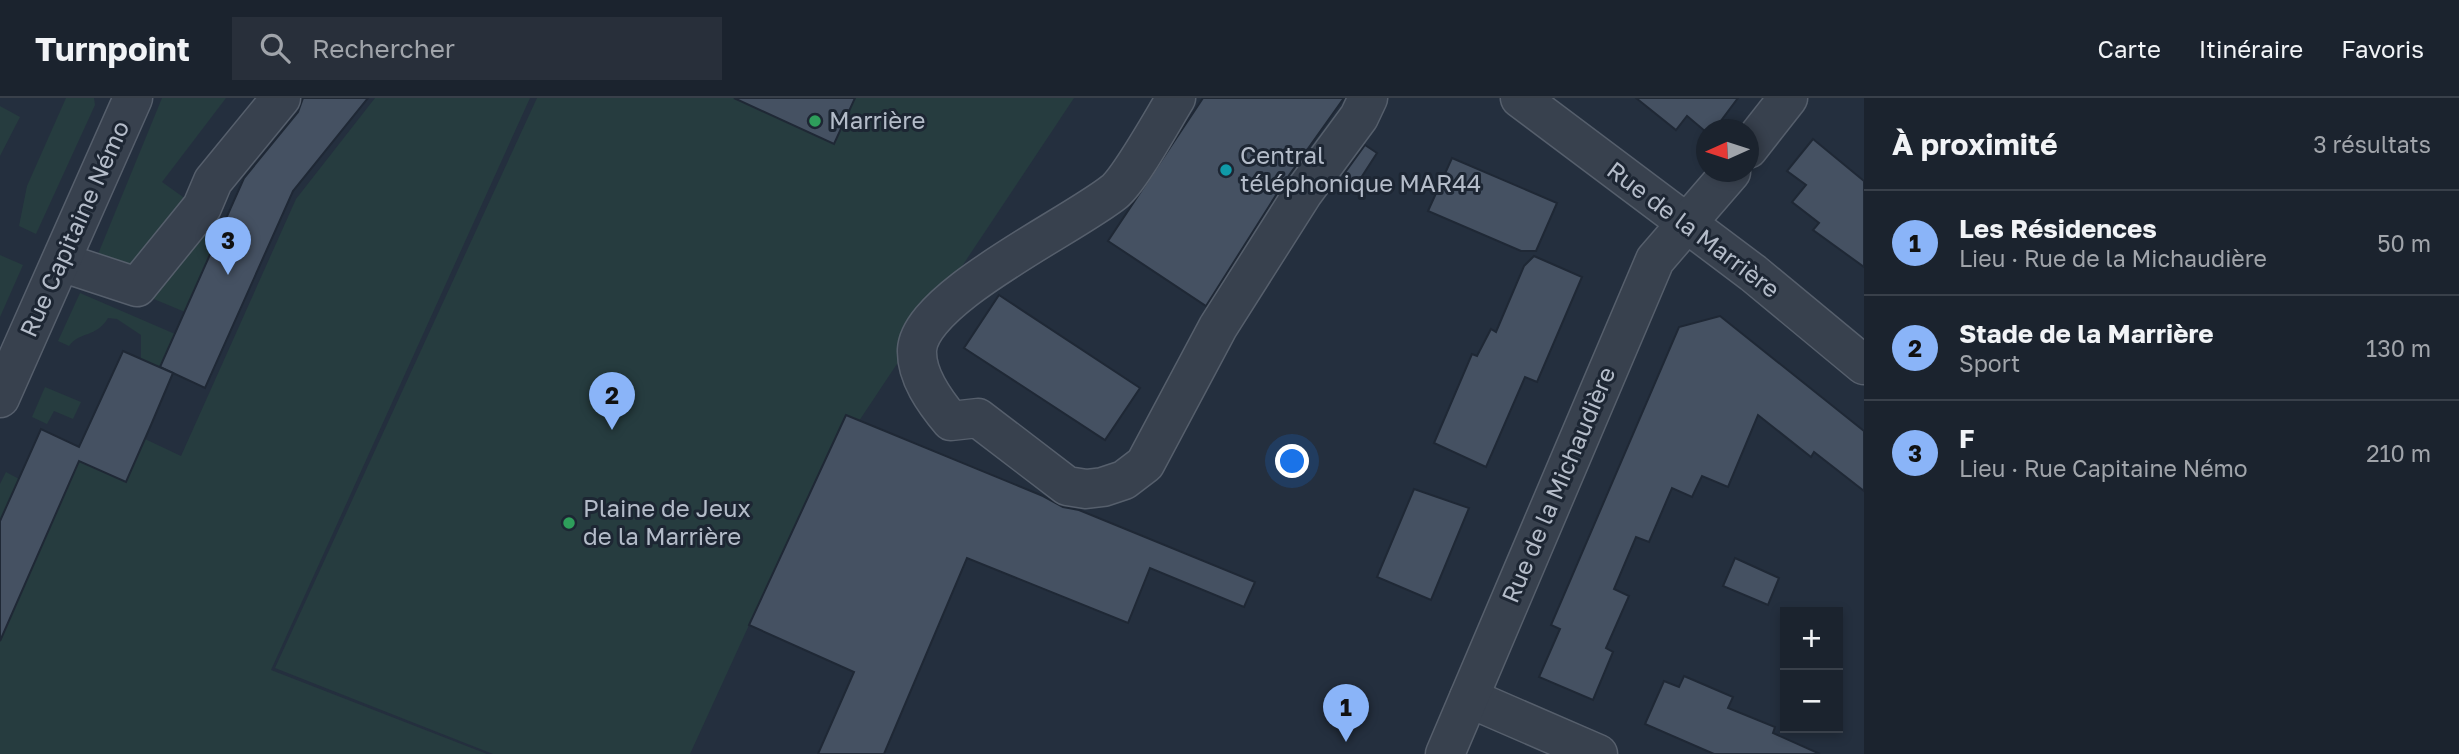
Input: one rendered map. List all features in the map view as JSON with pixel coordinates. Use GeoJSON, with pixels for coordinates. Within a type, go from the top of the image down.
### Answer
{"type":"FeatureCollection","features":[{"type":"Feature","properties":{"kind":"street","name":"Rue Capitaine Némo"},"geometry":{"type":"LineString","coordinates":[[0,398],[133,98]]}},
{"type":"Feature","properties":{"kind":"street"},"geometry":{"type":"LineString","coordinates":[[61,262],[137,287],[202,207],[213,181],[281,98]]}},
{"type":"Feature","properties":{"kind":"street"},"geometry":{"type":"LineString","coordinates":[[1177,98],[1117,190],[959,292],[932,316],[917,348],[920,373],[939,407],[951,421],[978,418],[1067,486],[1086,489],[1103,486],[1124,480],[1145,464],[1218,327],[1303,193],[1359,117],[1368,98]]}},
{"type":"Feature","properties":{"kind":"street","name":"Rue de la Marrière"},"geometry":{"type":"LineString","coordinates":[[1520,98],[1753,273],[1864,365]]}},
{"type":"Feature","properties":{"kind":"street"},"geometry":{"type":"LineString","coordinates":[[1759,135],[1788,98]]}},
{"type":"Feature","properties":{"kind":"street","name":"Rue de la Michaudière"},"geometry":{"type":"LineString","coordinates":[[1445,754],[1655,260],[1722,182]]}},
{"type":"Feature","properties":{"kind":"street"},"geometry":{"type":"LineString","coordinates":[[1469,698],[1598,754]]}},
{"type":"Feature","properties":{"kind":"green space"},"geometry":{"type":"Polygon","coordinates":[[[66,98],[94,98],[95,105],[36,234],[19,226],[27,186],[66,98]]]}},
{"type":"Feature","properties":{"kind":"green space"},"geometry":{"type":"Polygon","coordinates":[[[162,98],[226,98],[162,182],[190,202],[137,268],[94,264],[162,98]]]}},
{"type":"Feature","properties":{"kind":"green space"},"geometry":{"type":"Polygon","coordinates":[[[375,98],[530,98],[271,670],[487,754],[0,754],[0,641],[79,461],[125,482],[145,439],[181,456],[296,199],[375,98]]]}},
{"type":"Feature","properties":{"kind":"green space","name":"Plaine de Jeux de la Marrière"},"geometry":{"type":"Polygon","coordinates":[[[537,98],[1074,98],[859,421],[845,415],[690,754],[493,754],[275,668],[537,98]]]}},
{"type":"Feature","properties":{"kind":"green space"},"geometry":{"type":"Polygon","coordinates":[[[0,106],[20,117],[0,156],[0,106]]]}},
{"type":"Feature","properties":{"kind":"green space"},"geometry":{"type":"Polygon","coordinates":[[[201,232],[217,239],[185,312],[149,297],[201,232]]]}},
{"type":"Feature","properties":{"kind":"green space"},"geometry":{"type":"Polygon","coordinates":[[[0,255],[23,265],[0,317],[0,255]]]}},
{"type":"Feature","properties":{"kind":"green space"},"geometry":{"type":"Polygon","coordinates":[[[80,293],[175,334],[161,367],[141,359],[141,335],[117,319],[108,318],[98,329],[78,338],[69,346],[58,341],[80,293]]]}},
{"type":"Feature","properties":{"kind":"green space"},"geometry":{"type":"Polygon","coordinates":[[[45,387],[81,402],[73,419],[54,411],[47,424],[32,417],[45,387]]]}},
{"type":"Feature","properties":{"kind":"green space"},"geometry":{"type":"Polygon","coordinates":[[[6,472],[19,479],[0,521],[0,484],[6,472]]]}},
{"type":"Feature","properties":{"kind":"building"},"geometry":{"type":"Polygon","coordinates":[[[303,98],[368,98],[293,191],[205,388],[160,367],[244,178],[298,112],[303,98]]]}},
{"type":"Feature","properties":{"kind":"building","name":"Marrière"},"geometry":{"type":"Polygon","coordinates":[[[734,98],[855,98],[834,144],[734,98]]]}},
{"type":"Feature","properties":{"kind":"building","name":"Central téléphonique MAR44"},"geometry":{"type":"Polygon","coordinates":[[[1203,98],[1344,98],[1285,181],[1206,306],[1108,241],[1203,98]]]}},
{"type":"Feature","properties":{"kind":"building"},"geometry":{"type":"Polygon","coordinates":[[[1636,98],[1738,98],[1722,119],[1696,119],[1696,124],[1687,116],[1676,130],[1636,98]]]}},
{"type":"Feature","properties":{"kind":"building"},"geometry":{"type":"Polygon","coordinates":[[[1813,139],[1864,181],[1864,267],[1813,230],[1819,223],[1792,202],[1806,185],[1787,171],[1813,139]]]}},
{"type":"Feature","properties":{"kind":"building"},"geometry":{"type":"Polygon","coordinates":[[[1365,145],[1377,153],[1357,184],[1344,174],[1365,145]]]}},
{"type":"Feature","properties":{"kind":"building"},"geometry":{"type":"Polygon","coordinates":[[[1452,158],[1557,203],[1536,251],[1521,251],[1428,211],[1452,158]]]}},
{"type":"Feature","properties":{"kind":"building"},"geometry":{"type":"Polygon","coordinates":[[[1534,256],[1582,277],[1537,382],[1525,377],[1486,467],[1434,443],[1472,354],[1477,356],[1491,329],[1496,332],[1524,266],[1534,256]]]}},
{"type":"Feature","properties":{"kind":"building"},"geometry":{"type":"Polygon","coordinates":[[[999,295],[1140,388],[1105,440],[964,348],[999,295]]]}},
{"type":"Feature","properties":{"kind":"building"},"geometry":{"type":"Polygon","coordinates":[[[1720,316],[1864,431],[1864,491],[1814,452],[1811,457],[1758,415],[1728,487],[1702,476],[1692,497],[1672,488],[1649,542],[1636,537],[1614,589],[1629,596],[1606,648],[1613,652],[1593,700],[1539,677],[1560,629],[1551,625],[1679,327],[1720,316]]]}},
{"type":"Feature","properties":{"kind":"building"},"geometry":{"type":"Polygon","coordinates":[[[123,351],[173,373],[151,425],[126,482],[79,461],[0,641],[0,521],[41,429],[79,447],[123,351]]]}},
{"type":"Feature","properties":{"kind":"building"},"geometry":{"type":"Polygon","coordinates":[[[846,415],[1043,496],[1063,507],[1079,510],[1255,582],[1244,607],[1150,568],[1128,623],[967,558],[884,754],[818,754],[854,672],[749,625],[846,415]]]}},
{"type":"Feature","properties":{"kind":"building"},"geometry":{"type":"Polygon","coordinates":[[[1414,489],[1469,508],[1431,600],[1377,577],[1414,489]]]}},
{"type":"Feature","properties":{"kind":"building"},"geometry":{"type":"Polygon","coordinates":[[[1735,558],[1779,578],[1768,605],[1723,586],[1735,558]]]}},
{"type":"Feature","properties":{"kind":"building"},"geometry":{"type":"Polygon","coordinates":[[[1684,676],[1733,697],[1728,708],[1775,727],[1773,733],[1820,754],[1714,754],[1645,724],[1664,681],[1679,687],[1684,676]]]}},
{"type":"Feature","properties":{"kind":"place","name":"Marrière"},"geometry":{"type":"Point","coordinates":[815,121]}},
{"type":"Feature","properties":{"kind":"place","name":"Central téléphonique MAR44"},"geometry":{"type":"Point","coordinates":[1226,170]}},
{"type":"Feature","properties":{"kind":"place","name":"F"},"geometry":{"type":"Point","coordinates":[228,275]}},
{"type":"Feature","properties":{"kind":"place","name":"Stade de la Marrière"},"geometry":{"type":"Point","coordinates":[612,430]}},
{"type":"Feature","properties":{"kind":"place","name":"Plaine de Jeux de la Marrière"},"geometry":{"type":"Point","coordinates":[569,523]}},
{"type":"Feature","properties":{"kind":"place","name":"Les Résidences"},"geometry":{"type":"Point","coordinates":[1346,742]}}]}
